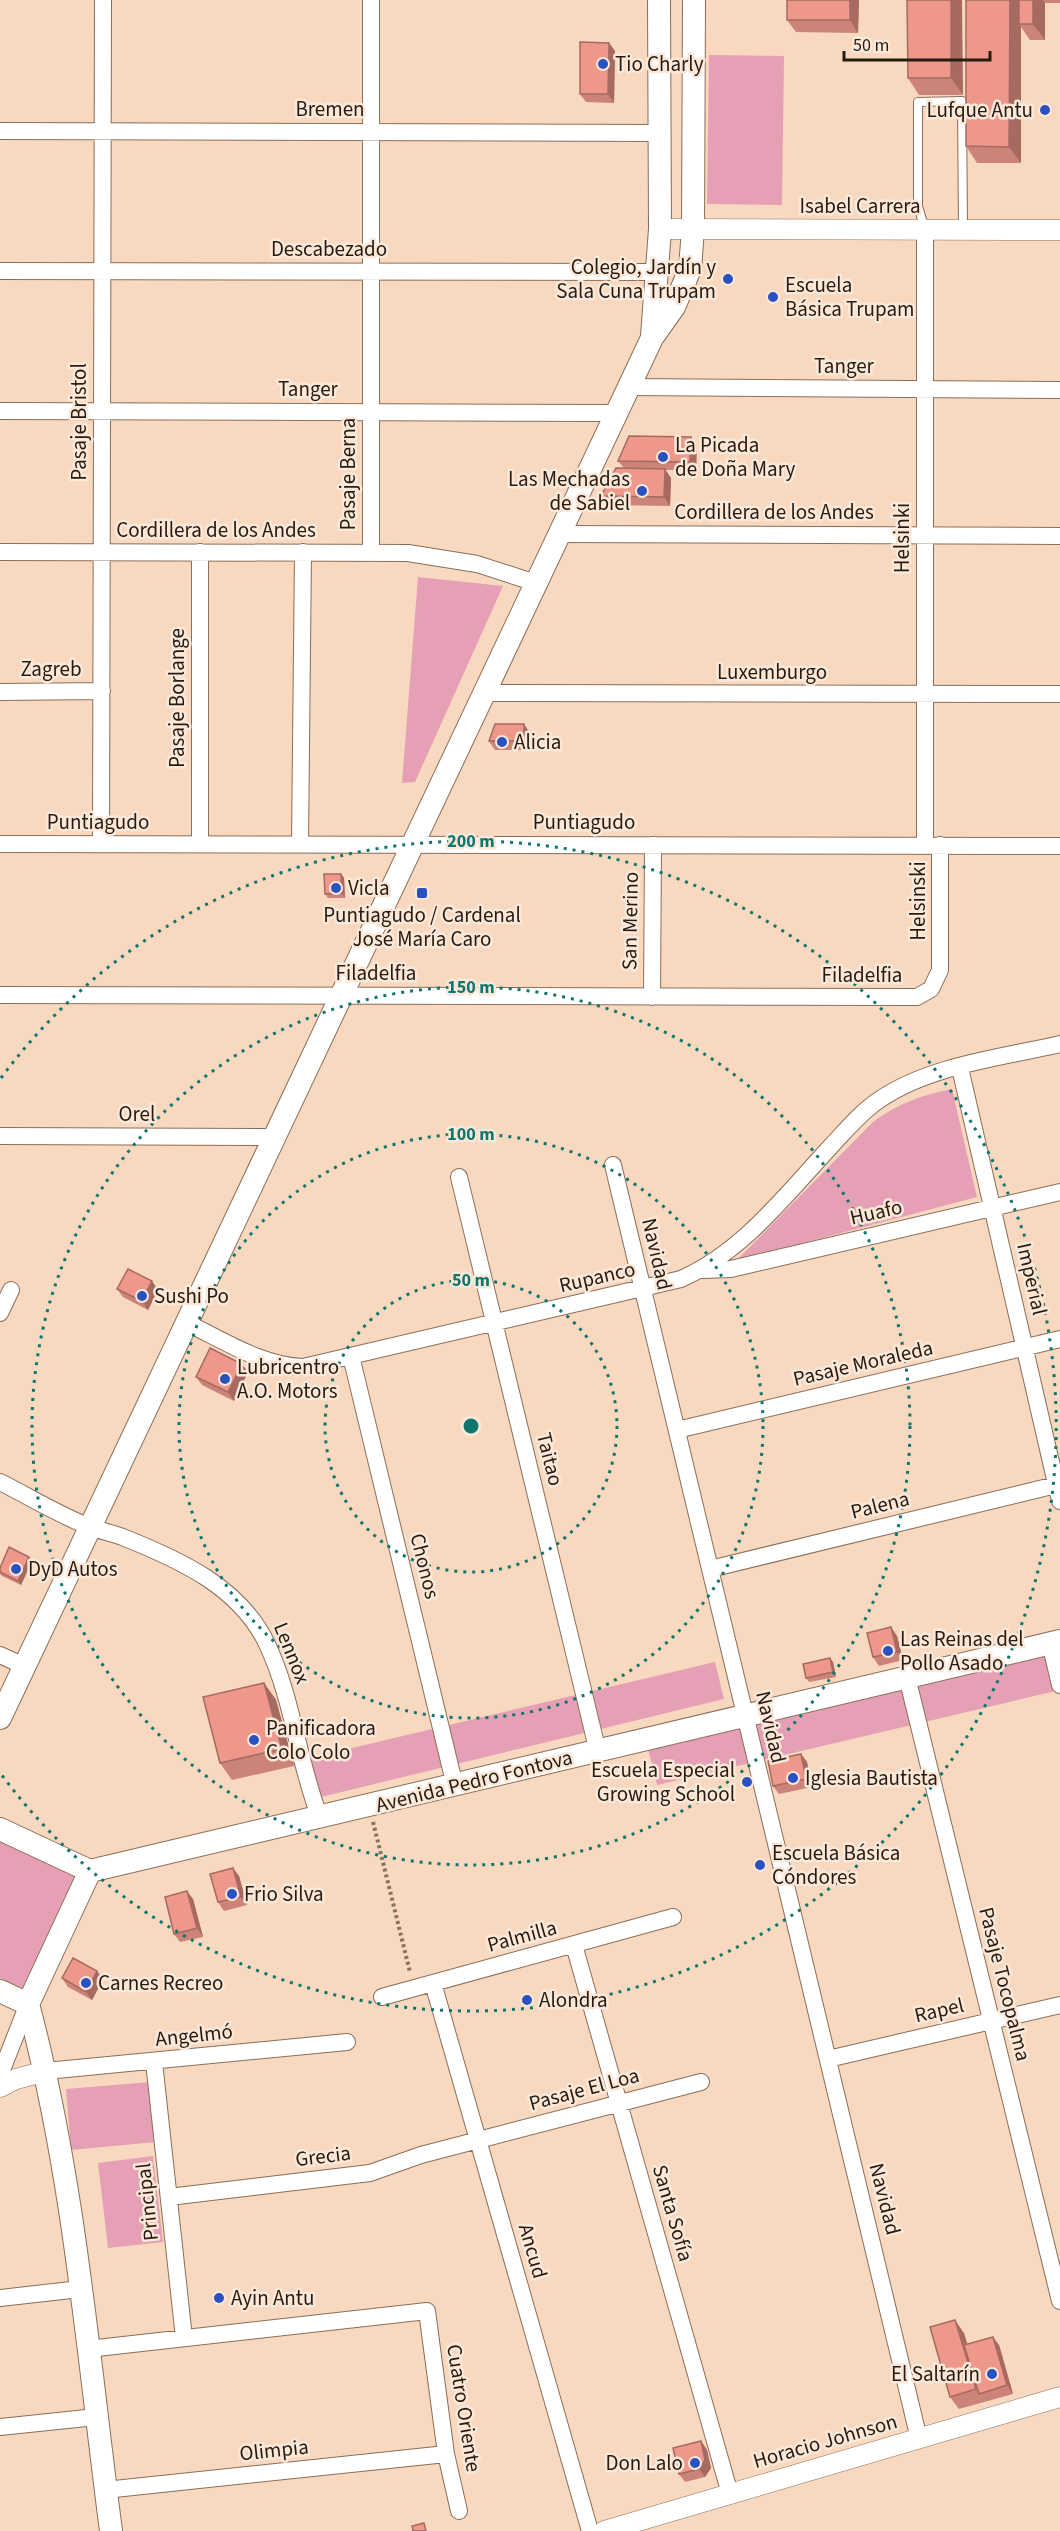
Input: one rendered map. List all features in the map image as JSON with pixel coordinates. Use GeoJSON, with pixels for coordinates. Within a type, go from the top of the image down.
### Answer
{"type":"FeatureCollection","features":[{"type":"Feature","properties":{"kind":"main road"},"geometry":{"type":"LineString","coordinates":[[652,338],[660,230],[659,0]]}},
{"type":"Feature","properties":{"kind":"main road"},"geometry":{"type":"LineString","coordinates":[[0,1718],[628,387],[652,338],[674,307],[685,285],[690,269],[693,229],[694,0]]}},
{"type":"Feature","properties":{"kind":"main road","name":"Avenida Pedro Fontova"},"geometry":{"type":"LineString","coordinates":[[90,1871],[369,1807],[1055,1642]]}},
{"type":"Feature","properties":{"kind":"main road"},"geometry":{"type":"LineString","coordinates":[[0,1829],[90,1871],[28,2004],[46,2071],[69,2198],[111,2531]]}},
{"type":"Feature","properties":{"kind":"main road"},"geometry":{"type":"LineString","coordinates":[[0,1991],[28,2004]]}},
{"type":"Feature","properties":{"kind":"street","name":"Pasaje Bristol"},"geometry":{"type":"LineString","coordinates":[[101,844],[103,0]]}},
{"type":"Feature","properties":{"kind":"street","name":"Pasaje Berna"},"geometry":{"type":"LineString","coordinates":[[370,552],[371,0]]}},
{"type":"Feature","properties":{"kind":"street","name":"Bremen"},"geometry":{"type":"LineString","coordinates":[[0,131],[660,133]]}},
{"type":"Feature","properties":{"kind":"street","name":"Isabel Carrera"},"geometry":{"type":"LineString","coordinates":[[660,230],[1060,230]]}},
{"type":"Feature","properties":{"kind":"street","name":"Helsinki"},"geometry":{"type":"LineString","coordinates":[[925,230],[925,694],[932,846]]}},
{"type":"Feature","properties":{"kind":"street","name":"Descabezado"},"geometry":{"type":"LineString","coordinates":[[0,272],[658,272]]}},
{"type":"Feature","properties":{"kind":"street","name":"Tanger"},"geometry":{"type":"LineString","coordinates":[[628,387],[1060,390]]}},
{"type":"Feature","properties":{"kind":"street","name":"Tanger"},"geometry":{"type":"LineString","coordinates":[[0,411],[616,413]]}},
{"type":"Feature","properties":{"kind":"street","name":"Cordillera de los Andes"},"geometry":{"type":"LineString","coordinates":[[559,534],[1060,536]]}},
{"type":"Feature","properties":{"kind":"street","name":"Cordillera de los Andes"},"geometry":{"type":"LineString","coordinates":[[0,552],[370,552],[443,557],[536,583]]}},
{"type":"Feature","properties":{"kind":"street","name":"Pasaje Borlange"},"geometry":{"type":"LineString","coordinates":[[200,552],[200,844]]}},
{"type":"Feature","properties":{"kind":"street"},"geometry":{"type":"LineString","coordinates":[[300,844],[303,552]]}},
{"type":"Feature","properties":{"kind":"street","name":"Zagreb"},"geometry":{"type":"LineString","coordinates":[[0,692],[102,691]]}},
{"type":"Feature","properties":{"kind":"street","name":"Luxemburgo"},"geometry":{"type":"LineString","coordinates":[[484,693],[1060,694]]}},
{"type":"Feature","properties":{"kind":"street","name":"Puntiagudo"},"geometry":{"type":"LineString","coordinates":[[0,844],[1060,846]]}},
{"type":"Feature","properties":{"kind":"street","name":"San Merino"},"geometry":{"type":"LineString","coordinates":[[652,997],[653,845]]}},
{"type":"Feature","properties":{"kind":"street","name":"Helsinski"},"geometry":{"type":"LineString","coordinates":[[931,989],[940,970],[932,846]]}},
{"type":"Feature","properties":{"kind":"street","name":"Filadelfia"},"geometry":{"type":"LineString","coordinates":[[0,996],[908,998],[916,997],[931,989]]}},
{"type":"Feature","properties":{"kind":"street","name":"Rupanco"},"geometry":{"type":"LineString","coordinates":[[187,1323],[267,1360],[288,1366],[303,1367],[643,1290],[701,1270],[717,1261],[746,1236],[863,1112],[906,1084],[960,1068],[1060,1044]]}},
{"type":"Feature","properties":{"kind":"street","name":"Imperial"},"geometry":{"type":"LineString","coordinates":[[960,1068],[1059,1490]]}},
{"type":"Feature","properties":{"kind":"street","name":"Orel"},"geometry":{"type":"LineString","coordinates":[[0,1136],[274,1137]]}},
{"type":"Feature","properties":{"kind":"street","name":"Navidad"},"geometry":{"type":"LineString","coordinates":[[613,1165],[920,2439]]}},
{"type":"Feature","properties":{"kind":"street","name":"Taitao"},"geometry":{"type":"LineString","coordinates":[[459,1178],[598,1752]]}},
{"type":"Feature","properties":{"kind":"street","name":"Huafo"},"geometry":{"type":"LineString","coordinates":[[701,1270],[731,1269],[1060,1192]]}},
{"type":"Feature","properties":{"kind":"street"},"geometry":{"type":"LineString","coordinates":[[0,1313],[11,1290]]}},
{"type":"Feature","properties":{"kind":"street","name":"Pasaje Moraleda"},"geometry":{"type":"LineString","coordinates":[[677,1430],[1060,1339]]}},
{"type":"Feature","properties":{"kind":"street","name":"Chonos"},"geometry":{"type":"LineString","coordinates":[[351,1356],[455,1786]]}},
{"type":"Feature","properties":{"kind":"street","name":"Lennox"},"geometry":{"type":"LineString","coordinates":[[0,1482],[90,1527],[123,1537],[186,1565],[218,1584],[255,1624],[267,1644],[283,1685],[310,1792],[320,1818]]}},
{"type":"Feature","properties":{"kind":"street","name":"Palena"},"geometry":{"type":"LineString","coordinates":[[710,1569],[1059,1490]]}},
{"type":"Feature","properties":{"kind":"street"},"geometry":{"type":"LineString","coordinates":[[1055,1642],[1060,1685]]}},
{"type":"Feature","properties":{"kind":"street"},"geometry":{"type":"LineString","coordinates":[[0,1655],[24,1666]]}},
{"type":"Feature","properties":{"kind":"street","name":"Pasaje Tocopalma"},"geometry":{"type":"LineString","coordinates":[[907,1677],[1060,2301]]}},
{"type":"Feature","properties":{"kind":"street","name":"Palmilla"},"geometry":{"type":"LineString","coordinates":[[382,1997],[673,1917]]}},
{"type":"Feature","properties":{"kind":"street","name":"Santa Sofía"},"geometry":{"type":"LineString","coordinates":[[574,1945],[730,2494]]}},
{"type":"Feature","properties":{"kind":"street","name":"Ancud"},"geometry":{"type":"LineString","coordinates":[[433,1983],[590,2531]]}},
{"type":"Feature","properties":{"kind":"street"},"geometry":{"type":"LineString","coordinates":[[0,2075],[28,2004]]}},
{"type":"Feature","properties":{"kind":"street","name":"Rapel"},"geometry":{"type":"LineString","coordinates":[[828,2059],[1060,2005]]}},
{"type":"Feature","properties":{"kind":"street","name":"Angelmó"},"geometry":{"type":"LineString","coordinates":[[46,2071],[347,2042]]}},
{"type":"Feature","properties":{"kind":"street","name":"Principal"},"geometry":{"type":"LineString","coordinates":[[154,2062],[184,2338]]}},
{"type":"Feature","properties":{"kind":"street"},"geometry":{"type":"LineString","coordinates":[[0,2086],[46,2071]]}},
{"type":"Feature","properties":{"kind":"street","name":"Pasaje El Loa"},"geometry":{"type":"LineString","coordinates":[[478,2140],[701,2082]]}},
{"type":"Feature","properties":{"kind":"street","name":"Grecia"},"geometry":{"type":"LineString","coordinates":[[169,2197],[370,2173],[478,2140]]}},
{"type":"Feature","properties":{"kind":"street"},"geometry":{"type":"LineString","coordinates":[[0,2298],[80,2289]]}},
{"type":"Feature","properties":{"kind":"street","name":"Cuatro Oriente"},"geometry":{"type":"LineString","coordinates":[[184,2338],[427,2312],[446,2454],[459,2511]]}},
{"type":"Feature","properties":{"kind":"street"},"geometry":{"type":"LineString","coordinates":[[88,2349],[184,2338]]}},
{"type":"Feature","properties":{"kind":"street","name":"Horacio Johnson"},"geometry":{"type":"LineString","coordinates":[[612,2530],[1060,2397]]}},
{"type":"Feature","properties":{"kind":"street"},"geometry":{"type":"LineString","coordinates":[[0,2427],[96,2417]]}},
{"type":"Feature","properties":{"kind":"street","name":"Olimpia"},"geometry":{"type":"LineString","coordinates":[[105,2490],[446,2454]]}},
{"type":"Feature","properties":{"kind":"lane"},"geometry":{"type":"LineString","coordinates":[[925,230],[918,207],[918,102],[962,101],[963,230]]}},
{"type":"Feature","properties":{"kind":"path"},"geometry":{"type":"LineString","coordinates":[[369,1807],[414,1989]]}},
{"type":"Feature","properties":{"kind":"shaded area"},"geometry":{"type":"Polygon","coordinates":[[[709,55],[784,56],[782,205],[707,204],[709,55]]]}},
{"type":"Feature","properties":{"kind":"shaded area"},"geometry":{"type":"Polygon","coordinates":[[[418,577],[503,586],[415,782],[402,783],[418,577]]]}},
{"type":"Feature","properties":{"kind":"shaded area"},"geometry":{"type":"Polygon","coordinates":[[[952,1089],[977,1197],[736,1261],[873,1122],[911,1101],[952,1089]]]}},
{"type":"Feature","properties":{"kind":"shaded area"},"geometry":{"type":"Polygon","coordinates":[[[1060,1651],[1060,1690],[657,1785],[648,1749],[1060,1651]]]}},
{"type":"Feature","properties":{"kind":"shaded area"},"geometry":{"type":"Polygon","coordinates":[[[715,1662],[724,1699],[321,1797],[310,1758],[715,1662]]]}},
{"type":"Feature","properties":{"kind":"shaded area"},"geometry":{"type":"Polygon","coordinates":[[[0,1841],[76,1876],[25,1989],[0,1978],[0,1841]]]}},
{"type":"Feature","properties":{"kind":"shaded area"},"geometry":{"type":"Polygon","coordinates":[[[151,2082],[156,2142],[71,2150],[66,2089],[151,2082]]]}},
{"type":"Feature","properties":{"kind":"shaded area"},"geometry":{"type":"Polygon","coordinates":[[[153,2156],[163,2242],[108,2248],[98,2163],[153,2156]]]}},
{"type":"Feature","properties":{"kind":"building"},"geometry":{"type":"Polygon","coordinates":[[[787,0],[850,0],[850,20],[787,20],[787,0]]]}},
{"type":"Feature","properties":{"kind":"building"},"geometry":{"type":"Polygon","coordinates":[[[907,0],[951,0],[951,78],[908,78],[907,0]]]}},
{"type":"Feature","properties":{"kind":"building"},"geometry":{"type":"Polygon","coordinates":[[[966,0],[1010,0],[1009,147],[966,146],[966,0]]]}},
{"type":"Feature","properties":{"kind":"building"},"geometry":{"type":"Polygon","coordinates":[[[1019,0],[1033,0],[1033,24],[1019,24],[1019,0]]]}},
{"type":"Feature","properties":{"kind":"building"},"geometry":{"type":"Polygon","coordinates":[[[580,42],[609,43],[608,94],[580,94],[580,42]]]}},
{"type":"Feature","properties":{"kind":"building","name":"La Picada de Doña Mary"},"geometry":{"type":"Polygon","coordinates":[[[629,436],[691,437],[690,462],[618,461],[629,436]]]}},
{"type":"Feature","properties":{"kind":"building"},"geometry":{"type":"Polygon","coordinates":[[[616,468],[665,469],[664,497],[601,496],[616,468]]]}},
{"type":"Feature","properties":{"kind":"building"},"geometry":{"type":"Polygon","coordinates":[[[495,724],[524,724],[524,741],[489,741],[495,724]]]}},
{"type":"Feature","properties":{"kind":"building","name":"Vicla"},"geometry":{"type":"Polygon","coordinates":[[[324,874],[341,874],[342,893],[325,894],[324,874]]]}},
{"type":"Feature","properties":{"kind":"building"},"geometry":{"type":"Polygon","coordinates":[[[128,1269],[152,1281],[142,1301],[117,1289],[128,1269]]]}},
{"type":"Feature","properties":{"kind":"building","name":"Lubricentro A.O. Motors"},"geometry":{"type":"Polygon","coordinates":[[[210,1348],[242,1364],[228,1392],[196,1377],[210,1348]]]}},
{"type":"Feature","properties":{"kind":"building","name":"DyD Autos"},"geometry":{"type":"Polygon","coordinates":[[[9,1547],[29,1557],[18,1581],[0,1572],[9,1547]]]}},
{"type":"Feature","properties":{"kind":"building"},"geometry":{"type":"Polygon","coordinates":[[[891,1627],[897,1652],[873,1657],[867,1633],[891,1627]]]}},
{"type":"Feature","properties":{"kind":"building"},"geometry":{"type":"Polygon","coordinates":[[[830,1658],[833,1672],[806,1678],[803,1664],[830,1658]]]}},
{"type":"Feature","properties":{"kind":"building","name":"Panificadora Colo Colo"},"geometry":{"type":"Polygon","coordinates":[[[264,1683],[282,1749],[220,1763],[203,1697],[264,1683]]]}},
{"type":"Feature","properties":{"kind":"building"},"geometry":{"type":"Polygon","coordinates":[[[801,1754],[806,1779],[773,1786],[768,1761],[801,1754]]]}},
{"type":"Feature","properties":{"kind":"building"},"geometry":{"type":"Polygon","coordinates":[[[233,1868],[241,1897],[218,1902],[210,1874],[233,1868]]]}},
{"type":"Feature","properties":{"kind":"building"},"geometry":{"type":"Polygon","coordinates":[[[187,1891],[197,1928],[174,1934],[165,1897],[187,1891]]]}},
{"type":"Feature","properties":{"kind":"building"},"geometry":{"type":"Polygon","coordinates":[[[73,1958],[97,1971],[86,1992],[62,1978],[73,1958]]]}},
{"type":"Feature","properties":{"kind":"building"},"geometry":{"type":"Polygon","coordinates":[[[955,2320],[976,2389],[950,2397],[930,2327],[955,2320]]]}},
{"type":"Feature","properties":{"kind":"building","name":"El Saltarín"},"geometry":{"type":"Polygon","coordinates":[[[993,2337],[1007,2385],[979,2394],[964,2345],[993,2337]]]}},
{"type":"Feature","properties":{"kind":"building"},"geometry":{"type":"Polygon","coordinates":[[[701,2441],[705,2460],[699,2469],[679,2474],[673,2448],[701,2441]]]}},
{"type":"Feature","properties":{"kind":"building"},"geometry":{"type":"Polygon","coordinates":[[[424,2523],[426,2531],[413,2531],[412,2526],[424,2523]]]}},
{"type":"Feature","properties":{"kind":"place","name":"Tio Charly"},"geometry":{"type":"Point","coordinates":[603,64]}},
{"type":"Feature","properties":{"kind":"place","name":"Lufque Antu"},"geometry":{"type":"Point","coordinates":[1045,110]}},
{"type":"Feature","properties":{"kind":"place","name":"Colegio, Jardín y Sala Cuna Trupam"},"geometry":{"type":"Point","coordinates":[728,279]}},
{"type":"Feature","properties":{"kind":"place","name":"Escuela Básica Trupam"},"geometry":{"type":"Point","coordinates":[773,297]}},
{"type":"Feature","properties":{"kind":"place","name":"La Picada de Doña Mary"},"geometry":{"type":"Point","coordinates":[663,457]}},
{"type":"Feature","properties":{"kind":"place","name":"Las Mechadas de Sabiel"},"geometry":{"type":"Point","coordinates":[642,491]}},
{"type":"Feature","properties":{"kind":"place","name":"Alicia"},"geometry":{"type":"Point","coordinates":[502,742]}},
{"type":"Feature","properties":{"kind":"place","name":"Vicla"},"geometry":{"type":"Point","coordinates":[336,888]}},
{"type":"Feature","properties":{"kind":"place","name":"Puntiagudo / Cardenal José María Caro"},"geometry":{"type":"Point","coordinates":[422,893]}},
{"type":"Feature","properties":{"kind":"place","name":"Sushi Po"},"geometry":{"type":"Point","coordinates":[142,1296]}},
{"type":"Feature","properties":{"kind":"place","name":"Lubricentro A.O. Motors"},"geometry":{"type":"Point","coordinates":[225,1379]}},
{"type":"Feature","properties":{"kind":"place","name":"DyD Autos"},"geometry":{"type":"Point","coordinates":[16,1569]}},
{"type":"Feature","properties":{"kind":"place","name":"Las Reinas del Pollo Asado"},"geometry":{"type":"Point","coordinates":[888,1651]}},
{"type":"Feature","properties":{"kind":"place","name":"Panificadora Colo Colo"},"geometry":{"type":"Point","coordinates":[254,1740]}},
{"type":"Feature","properties":{"kind":"place","name":"Iglesia Bautista"},"geometry":{"type":"Point","coordinates":[793,1778]}},
{"type":"Feature","properties":{"kind":"place","name":"Escuela Especial Growing School"},"geometry":{"type":"Point","coordinates":[747,1782]}},
{"type":"Feature","properties":{"kind":"place","name":"Escuela Básica Cóndores"},"geometry":{"type":"Point","coordinates":[760,1865]}},
{"type":"Feature","properties":{"kind":"place","name":"Frio Silva"},"geometry":{"type":"Point","coordinates":[232,1894]}},
{"type":"Feature","properties":{"kind":"place","name":"Carnes Recreo"},"geometry":{"type":"Point","coordinates":[86,1983]}},
{"type":"Feature","properties":{"kind":"place","name":"Alondra"},"geometry":{"type":"Point","coordinates":[527,2000]}},
{"type":"Feature","properties":{"kind":"place","name":"Ayin Antu"},"geometry":{"type":"Point","coordinates":[219,2298]}},
{"type":"Feature","properties":{"kind":"place","name":"El Saltarín"},"geometry":{"type":"Point","coordinates":[992,2374]}},
{"type":"Feature","properties":{"kind":"place","name":"Don Lalo"},"geometry":{"type":"Point","coordinates":[695,2463]}}]}
